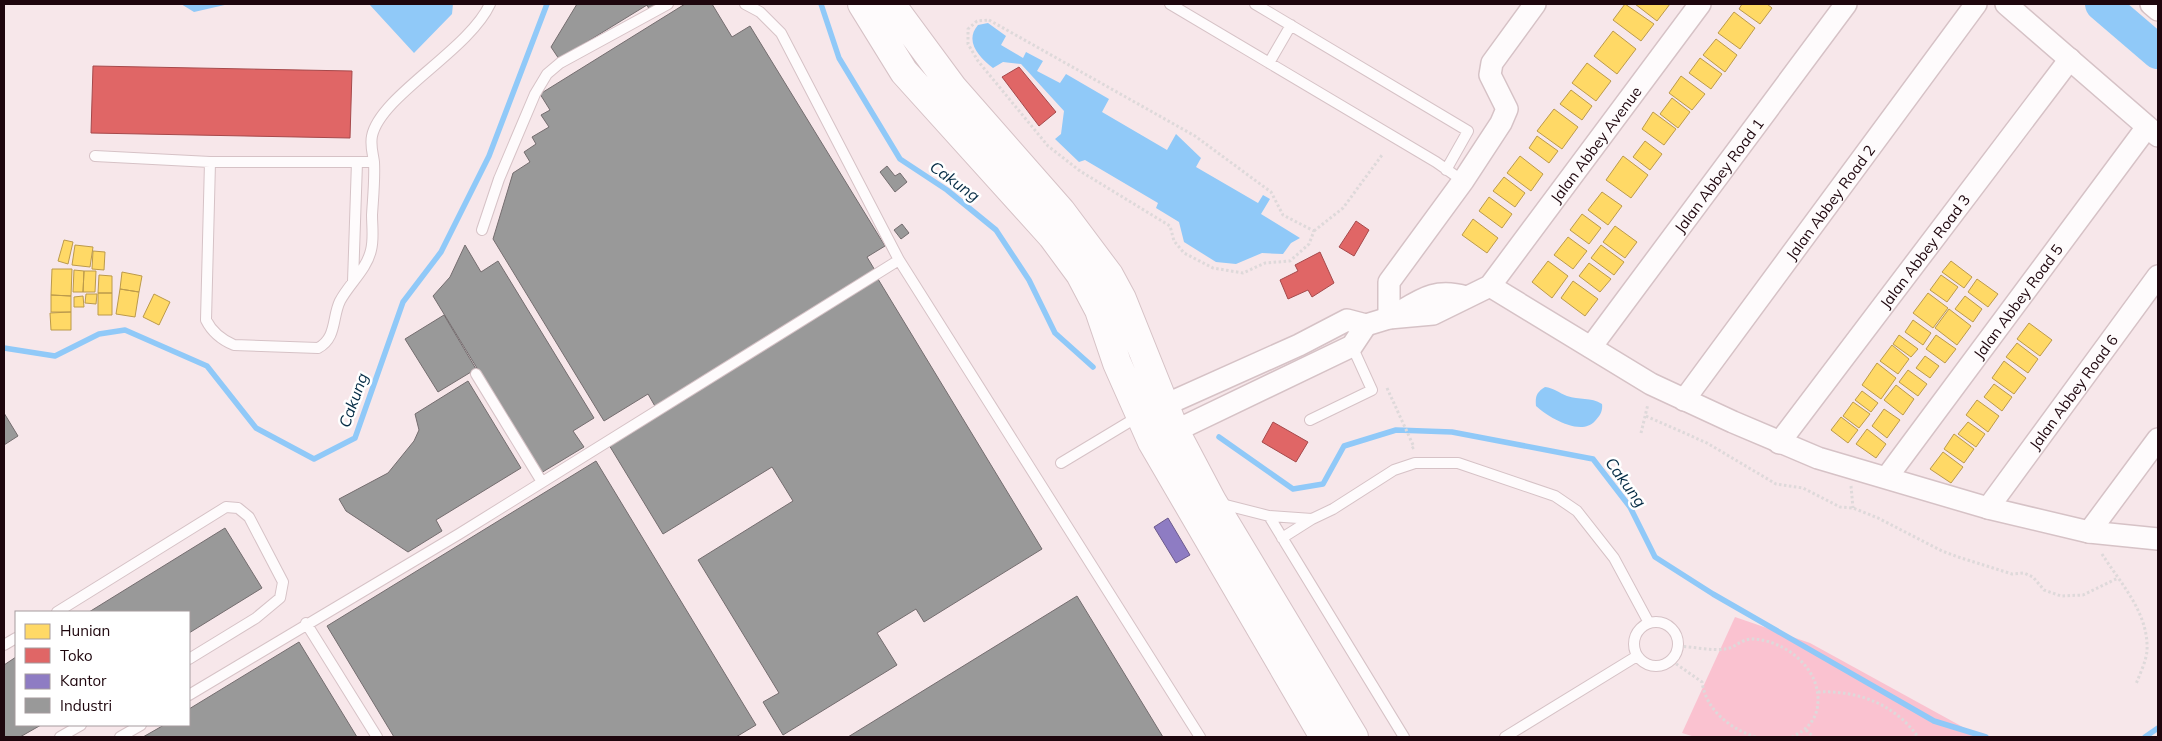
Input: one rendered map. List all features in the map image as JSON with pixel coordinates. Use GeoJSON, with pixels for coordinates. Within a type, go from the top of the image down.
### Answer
{"type":"FeatureCollection","features":[{"type":"Feature","properties":{"kind":"street"},"geometry":{"type":"LineString","coordinates":[[862,4],[904,72],[1052,236],[1080,274],[1099,310],[1117,363],[1153,410]]}},
{"type":"Feature","properties":{"kind":"street"},"geometry":{"type":"LineString","coordinates":[[891,4],[953,88],[1061,211],[1109,275],[1122,299],[1153,410],[1164,436],[1324,737]]}},
{"type":"Feature","properties":{"kind":"street"},"geometry":{"type":"LineString","coordinates":[[1389,318],[1389,282],[1455,176],[1501,123],[1507,109],[1490,75],[1492,63],[1535,4]]}},
{"type":"Feature","properties":{"kind":"street","name":"Jalan Abbey Avenue"},"geometry":{"type":"LineString","coordinates":[[1490,286],[1700,4]]}},
{"type":"Feature","properties":{"kind":"street","name":"Jalan Abbey Road 1"},"geometry":{"type":"LineString","coordinates":[[1591,347],[1846,4]]}},
{"type":"Feature","properties":{"kind":"street","name":"Jalan Abbey Road 2"},"geometry":{"type":"LineString","coordinates":[[1684,400],[1976,4]]}},
{"type":"Feature","properties":{"kind":"street"},"geometry":{"type":"LineString","coordinates":[[2006,4],[2153,131]]}},
{"type":"Feature","properties":{"kind":"street"},"geometry":{"type":"LineString","coordinates":[[2151,4],[2158,10]]}},
{"type":"Feature","properties":{"kind":"street","name":"Jalan Abbey Road 3"},"geometry":{"type":"LineString","coordinates":[[1780,443],[2070,59]]}},
{"type":"Feature","properties":{"kind":"street","name":"Jalan Abbey Road 5"},"geometry":{"type":"LineString","coordinates":[[1887,477],[2153,131]]}},
{"type":"Feature","properties":{"kind":"street","name":"Jalan Abbey Road 6"},"geometry":{"type":"LineString","coordinates":[[1988,508],[2158,276]]}},
{"type":"Feature","properties":{"kind":"street"},"geometry":{"type":"LineString","coordinates":[[1153,410],[1299,345],[1347,320],[1366,325],[1389,318],[1434,314],[1452,307],[1466,297],[1490,286],[1651,384],[1780,443],[1818,458],[1988,508],[2088,532],[2158,539]]}},
{"type":"Feature","properties":{"kind":"street"},"geometry":{"type":"LineString","coordinates":[[1164,436],[1352,346],[1366,325]]}},
{"type":"Feature","properties":{"kind":"street"},"geometry":{"type":"LineString","coordinates":[[1164,436],[1212,501],[1354,737]]}},
{"type":"Feature","properties":{"kind":"street"},"geometry":{"type":"LineString","coordinates":[[2088,532],[2158,439]]}},
{"type":"Feature","properties":{"kind":"lane"},"geometry":{"type":"LineString","coordinates":[[210,162],[206,320],[222,338],[234,345],[318,348],[327,341],[339,302],[353,282],[372,248],[374,162],[372,136],[383,115],[470,34],[483,18],[490,4]]}},
{"type":"Feature","properties":{"kind":"lane"},"geometry":{"type":"LineString","coordinates":[[482,230],[499,179],[532,100],[547,74],[560,63],[668,4]]}},
{"type":"Feature","properties":{"kind":"lane"},"geometry":{"type":"LineString","coordinates":[[745,4],[760,12],[781,33],[899,260],[1200,737]]}},
{"type":"Feature","properties":{"kind":"lane"},"geometry":{"type":"LineString","coordinates":[[1170,4],[1455,176],[1468,131],[1255,4]]}},
{"type":"Feature","properties":{"kind":"lane"},"geometry":{"type":"LineString","coordinates":[[1269,63],[1291,25]]}},
{"type":"Feature","properties":{"kind":"lane"},"geometry":{"type":"LineString","coordinates":[[96,156],[210,162],[374,162]]}},
{"type":"Feature","properties":{"kind":"lane"},"geometry":{"type":"LineString","coordinates":[[353,282],[357,162]]}},
{"type":"Feature","properties":{"kind":"lane"},"geometry":{"type":"LineString","coordinates":[[190,694],[542,482],[899,260]]}},
{"type":"Feature","properties":{"kind":"lane"},"geometry":{"type":"LineString","coordinates":[[1310,420],[1372,390],[1352,346]]}},
{"type":"Feature","properties":{"kind":"lane"},"geometry":{"type":"LineString","coordinates":[[476,374],[542,482]]}},
{"type":"Feature","properties":{"kind":"lane"},"geometry":{"type":"LineString","coordinates":[[1061,463],[1153,410]]}},
{"type":"Feature","properties":{"kind":"lane"},"geometry":{"type":"LineString","coordinates":[[1282,538],[1312,519],[1333,509],[1394,470],[1415,463],[1458,463],[1499,475],[1555,496],[1577,511],[1614,558],[1649,623]]}},
{"type":"Feature","properties":{"kind":"lane"},"geometry":{"type":"LineString","coordinates":[[1212,501],[1269,516],[1312,519]]}},
{"type":"Feature","properties":{"kind":"lane"},"geometry":{"type":"LineString","coordinates":[[59,611],[226,507],[238,508],[249,517],[283,582],[280,598],[256,618],[190,658]]}},
{"type":"Feature","properties":{"kind":"lane"},"geometry":{"type":"LineString","coordinates":[[1269,516],[1404,737]]}},
{"type":"Feature","properties":{"kind":"lane"},"geometry":{"type":"LineString","coordinates":[[1660,621],[1670,626],[1677,634],[1680,646],[1672,661],[1658,667],[1644,663],[1637,656],[1634,639],[1639,629],[1649,623],[1660,621]]}},
{"type":"Feature","properties":{"kind":"lane"},"geometry":{"type":"LineString","coordinates":[[306,623],[377,737]]}},
{"type":"Feature","properties":{"kind":"lane"},"geometry":{"type":"LineString","coordinates":[[4,645],[15,639]]}},
{"type":"Feature","properties":{"kind":"lane"},"geometry":{"type":"LineString","coordinates":[[1506,737],[1637,656]]}},
{"type":"Feature","properties":{"kind":"lane"},"geometry":{"type":"LineString","coordinates":[[60,737],[79,726]]}},
{"type":"Feature","properties":{"kind":"lane"},"geometry":{"type":"LineString","coordinates":[[120,737],[139,726]]}},
{"type":"Feature","properties":{"kind":"path"},"geometry":{"type":"LineString","coordinates":[[1314,231],[1282,214],[1271,192],[1194,136],[1019,38],[998,24],[989,20],[977,21],[968,29],[968,44],[978,61],[1048,146],[1080,171],[1170,226],[1174,241],[1184,253],[1214,268],[1243,273],[1265,263],[1290,261],[1309,244],[1314,231],[1343,208],[1382,155]]}},
{"type":"Feature","properties":{"kind":"path"},"geometry":{"type":"LineString","coordinates":[[1641,433],[1651,384]]}},
{"type":"Feature","properties":{"kind":"path"},"geometry":{"type":"LineString","coordinates":[[1400,416],[1414,447]]}},
{"type":"Feature","properties":{"kind":"path"},"geometry":{"type":"LineString","coordinates":[[1646,416],[1706,443],[1776,484],[1802,488],[1840,507],[1853,508],[1878,518],[1942,551],[2006,572],[2024,573],[2032,577],[2044,590],[2061,596],[2083,595],[2118,578]]}},
{"type":"Feature","properties":{"kind":"path"},"geometry":{"type":"LineString","coordinates":[[2088,532],[2133,600],[2146,628],[2147,653],[2136,684]]}},
{"type":"Feature","properties":{"kind":"path"},"geometry":{"type":"LineString","coordinates":[[1680,646],[1726,649],[1741,641],[1754,639],[1778,646],[1793,653],[1802,662],[1818,692],[1818,708],[1806,730],[1792,737]]}},
{"type":"Feature","properties":{"kind":"path"},"geometry":{"type":"LineString","coordinates":[[1672,661],[1702,682],[1704,693],[1714,711],[1729,725],[1756,737]]}},
{"type":"Feature","properties":{"kind":"path"},"geometry":{"type":"LineString","coordinates":[[1818,692],[1835,691],[1870,698],[1902,718],[1918,737]]}},
{"type":"Feature","properties":{"kind":"path"},"geometry":{"type":"LineString","coordinates":[[1806,730],[1814,737]]}},
{"type":"Feature","properties":{"kind":"shaded area"},"geometry":{"type":"Polygon","coordinates":[[[1735,617],[1810,643],[1981,737],[1695,737],[1682,733],[1735,617]]]}},
{"type":"Feature","properties":{"kind":"water"},"geometry":{"type":"Polygon","coordinates":[[[181,4],[229,4],[194,12],[181,4]]]}},
{"type":"Feature","properties":{"kind":"water"},"geometry":{"type":"Polygon","coordinates":[[[369,4],[453,4],[452,14],[414,53],[369,4]]]}},
{"type":"Feature","properties":{"kind":"water"},"geometry":{"type":"Polygon","coordinates":[[[988,23],[1006,36],[1001,45],[1023,58],[1026,52],[1043,61],[1037,71],[1060,83],[1066,74],[1109,99],[1102,112],[1167,150],[1176,134],[1201,158],[1196,167],[1258,203],[1263,195],[1270,199],[1261,214],[1300,238],[1291,243],[1283,254],[1262,253],[1236,264],[1216,262],[1184,242],[1179,222],[1156,208],[1158,203],[1085,160],[1079,162],[1055,139],[1061,134],[1064,111],[1021,64],[1003,62],[993,68],[978,54],[972,37],[978,25],[988,23]]]}},
{"type":"Feature","properties":{"kind":"water"},"geometry":{"type":"Polygon","coordinates":[[[1545,387],[1554,389],[1567,396],[1598,402],[1602,404],[1601,413],[1595,421],[1582,427],[1565,424],[1556,420],[1536,406],[1537,395],[1545,387]]]}},
{"type":"Feature","properties":{"kind":"building: Hunian"},"geometry":{"type":"Polygon","coordinates":[[[1625,4],[1654,24],[1641,41],[1613,20],[1625,4]]]}},
{"type":"Feature","properties":{"kind":"building: Hunian"},"geometry":{"type":"Polygon","coordinates":[[[1635,4],[1670,4],[1657,21],[1635,4]]]}},
{"type":"Feature","properties":{"kind":"building: Hunian"},"geometry":{"type":"Polygon","coordinates":[[[1742,4],[1767,4],[1772,8],[1760,24],[1739,9],[1742,4]]]}},
{"type":"Feature","properties":{"kind":"building: Hunian"},"geometry":{"type":"Polygon","coordinates":[[[1734,12],[1755,28],[1740,49],[1718,33],[1734,12]]]}},
{"type":"Feature","properties":{"kind":"building: Hunian"},"geometry":{"type":"Polygon","coordinates":[[[1613,31],[1636,49],[1617,74],[1594,56],[1613,31]]]}},
{"type":"Feature","properties":{"kind":"building: Hunian"},"geometry":{"type":"Polygon","coordinates":[[[1716,39],[1737,55],[1725,72],[1703,55],[1716,39]]]}},
{"type":"Feature","properties":{"kind":"building: Hunian"},"geometry":{"type":"Polygon","coordinates":[[[1700,58],[1722,74],[1711,89],[1689,73],[1700,58]]]}},
{"type":"Feature","properties":{"kind":"building: Hunian"},"geometry":{"type":"Polygon","coordinates":[[[1587,63],[1611,81],[1596,101],[1572,83],[1587,63]]]}},
{"type":"Feature","properties":{"kind":"building: Hunian"},"geometry":{"type":"Polygon","coordinates":[[[1681,76],[1705,94],[1692,110],[1669,93],[1681,76]]]}},
{"type":"Feature","properties":{"kind":"building: Hunian"},"geometry":{"type":"Polygon","coordinates":[[[1571,90],[1592,106],[1582,120],[1560,104],[1571,90]]]}},
{"type":"Feature","properties":{"kind":"building: Hunian"},"geometry":{"type":"Polygon","coordinates":[[[1672,98],[1690,112],[1678,128],[1660,114],[1672,98]]]}},
{"type":"Feature","properties":{"kind":"building: Hunian"},"geometry":{"type":"Polygon","coordinates":[[[1554,109],[1578,127],[1562,149],[1537,131],[1554,109]]]}},
{"type":"Feature","properties":{"kind":"building: Hunian"},"geometry":{"type":"Polygon","coordinates":[[[1653,112],[1676,129],[1664,145],[1642,129],[1653,112]]]}},
{"type":"Feature","properties":{"kind":"building: Hunian"},"geometry":{"type":"Polygon","coordinates":[[[1537,136],[1558,151],[1549,163],[1529,148],[1537,136]]]}},
{"type":"Feature","properties":{"kind":"building: Hunian"},"geometry":{"type":"Polygon","coordinates":[[[1645,141],[1662,154],[1650,170],[1633,157],[1645,141]]]}},
{"type":"Feature","properties":{"kind":"building: Hunian"},"geometry":{"type":"Polygon","coordinates":[[[1520,156],[1543,174],[1531,191],[1507,173],[1520,156]]]}},
{"type":"Feature","properties":{"kind":"building: Hunian"},"geometry":{"type":"Polygon","coordinates":[[[1623,156],[1648,175],[1631,198],[1606,180],[1623,156]]]}},
{"type":"Feature","properties":{"kind":"building: Hunian"},"geometry":{"type":"Polygon","coordinates":[[[1504,177],[1525,193],[1515,207],[1493,191],[1504,177]]]}},
{"type":"Feature","properties":{"kind":"building: Hunian"},"geometry":{"type":"Polygon","coordinates":[[[1602,192],[1622,206],[1608,225],[1588,210],[1602,192]]]}},
{"type":"Feature","properties":{"kind":"building: Hunian"},"geometry":{"type":"Polygon","coordinates":[[[1489,197],[1512,214],[1502,228],[1479,211],[1489,197]]]}},
{"type":"Feature","properties":{"kind":"building: Hunian"},"geometry":{"type":"Polygon","coordinates":[[[1582,214],[1601,228],[1589,244],[1570,230],[1582,214]]]}},
{"type":"Feature","properties":{"kind":"building: Hunian"},"geometry":{"type":"Polygon","coordinates":[[[1473,219],[1498,238],[1487,253],[1462,235],[1473,219]]]}},
{"type":"Feature","properties":{"kind":"building: Hunian"},"geometry":{"type":"Polygon","coordinates":[[[1615,226],[1637,242],[1625,258],[1603,242],[1615,226]]]}},
{"type":"Feature","properties":{"kind":"building: Hunian"},"geometry":{"type":"Polygon","coordinates":[[[1568,237],[1587,251],[1573,269],[1554,255],[1568,237]]]}},
{"type":"Feature","properties":{"kind":"building: Hunian"},"geometry":{"type":"Polygon","coordinates":[[[64,240],[73,242],[68,264],[58,261],[64,240]]]}},
{"type":"Feature","properties":{"kind":"building: Hunian"},"geometry":{"type":"Polygon","coordinates":[[[75,245],[93,247],[90,267],[72,265],[75,245]]]}},
{"type":"Feature","properties":{"kind":"building: Hunian"},"geometry":{"type":"Polygon","coordinates":[[[1601,245],[1624,262],[1614,275],[1591,258],[1601,245]]]}},
{"type":"Feature","properties":{"kind":"building: Hunian"},"geometry":{"type":"Polygon","coordinates":[[[93,251],[105,252],[104,270],[92,269],[93,251]]]}},
{"type":"Feature","properties":{"kind":"building: Hunian"},"geometry":{"type":"Polygon","coordinates":[[[1548,261],[1568,276],[1552,298],[1532,282],[1548,261]]]}},
{"type":"Feature","properties":{"kind":"building: Hunian"},"geometry":{"type":"Polygon","coordinates":[[[1951,261],[1972,277],[1964,288],[1942,272],[1951,261]]]}},
{"type":"Feature","properties":{"kind":"building: Hunian"},"geometry":{"type":"Polygon","coordinates":[[[1589,263],[1611,279],[1600,292],[1579,276],[1589,263]]]}},
{"type":"Feature","properties":{"kind":"building: Hunian"},"geometry":{"type":"Polygon","coordinates":[[[52,269],[72,269],[71,296],[51,295],[52,269]]]}},
{"type":"Feature","properties":{"kind":"building: Hunian"},"geometry":{"type":"Polygon","coordinates":[[[74,270],[84,271],[83,292],[73,292],[74,270]]]}},
{"type":"Feature","properties":{"kind":"building: Hunian"},"geometry":{"type":"Polygon","coordinates":[[[84,271],[96,271],[95,292],[83,292],[84,271]]]}},
{"type":"Feature","properties":{"kind":"building: Hunian"},"geometry":{"type":"Polygon","coordinates":[[[122,272],[142,276],[139,292],[120,289],[122,272]]]}},
{"type":"Feature","properties":{"kind":"building: Hunian"},"geometry":{"type":"Polygon","coordinates":[[[99,275],[112,276],[112,293],[98,293],[99,275]]]}},
{"type":"Feature","properties":{"kind":"building: Hunian"},"geometry":{"type":"Polygon","coordinates":[[[1941,275],[1958,287],[1947,302],[1930,290],[1941,275]]]}},
{"type":"Feature","properties":{"kind":"building: Hunian"},"geometry":{"type":"Polygon","coordinates":[[[1977,279],[1998,294],[1988,307],[1968,292],[1977,279]]]}},
{"type":"Feature","properties":{"kind":"building: Hunian"},"geometry":{"type":"Polygon","coordinates":[[[1573,281],[1598,299],[1585,316],[1561,298],[1573,281]]]}},
{"type":"Feature","properties":{"kind":"building: Hunian"},"geometry":{"type":"Polygon","coordinates":[[[120,289],[139,292],[135,317],[116,314],[120,289]]]}},
{"type":"Feature","properties":{"kind":"building: Hunian"},"geometry":{"type":"Polygon","coordinates":[[[98,293],[112,293],[112,315],[98,315],[98,293]]]}},
{"type":"Feature","properties":{"kind":"building: Hunian"},"geometry":{"type":"Polygon","coordinates":[[[1928,293],[1948,308],[1933,328],[1913,313],[1928,293]]]}},
{"type":"Feature","properties":{"kind":"building: Hunian"},"geometry":{"type":"Polygon","coordinates":[[[86,294],[97,294],[96,304],[85,303],[86,294]]]}},
{"type":"Feature","properties":{"kind":"building: Hunian"},"geometry":{"type":"Polygon","coordinates":[[[154,294],[170,302],[159,325],[143,317],[154,294]]]}},
{"type":"Feature","properties":{"kind":"building: Hunian"},"geometry":{"type":"Polygon","coordinates":[[[51,295],[71,296],[71,312],[51,312],[51,295]]]}},
{"type":"Feature","properties":{"kind":"building: Hunian"},"geometry":{"type":"Polygon","coordinates":[[[83,296],[84,307],[74,307],[74,297],[83,296]]]}},
{"type":"Feature","properties":{"kind":"building: Hunian"},"geometry":{"type":"Polygon","coordinates":[[[1965,296],[1982,309],[1973,322],[1955,309],[1965,296]]]}},
{"type":"Feature","properties":{"kind":"building: Hunian"},"geometry":{"type":"Polygon","coordinates":[[[1949,309],[1971,326],[1957,345],[1935,328],[1949,309]]]}},
{"type":"Feature","properties":{"kind":"building: Hunian"},"geometry":{"type":"Polygon","coordinates":[[[71,312],[71,330],[51,330],[50,313],[71,312]]]}},
{"type":"Feature","properties":{"kind":"building: Hunian"},"geometry":{"type":"Polygon","coordinates":[[[1913,320],[1931,333],[1923,345],[1905,332],[1913,320]]]}},
{"type":"Feature","properties":{"kind":"building: Hunian"},"geometry":{"type":"Polygon","coordinates":[[[2029,323],[2052,340],[2040,356],[2017,339],[2029,323]]]}},
{"type":"Feature","properties":{"kind":"building: Hunian"},"geometry":{"type":"Polygon","coordinates":[[[1899,335],[1918,349],[1911,357],[1893,344],[1899,335]]]}},
{"type":"Feature","properties":{"kind":"building: Hunian"},"geometry":{"type":"Polygon","coordinates":[[[1936,335],[1956,349],[1945,363],[1926,349],[1936,335]]]}},
{"type":"Feature","properties":{"kind":"building: Hunian"},"geometry":{"type":"Polygon","coordinates":[[[2017,343],[2038,359],[2028,373],[2006,357],[2017,343]]]}},
{"type":"Feature","properties":{"kind":"building: Hunian"},"geometry":{"type":"Polygon","coordinates":[[[1892,345],[1909,359],[1898,374],[1880,361],[1892,345]]]}},
{"type":"Feature","properties":{"kind":"building: Hunian"},"geometry":{"type":"Polygon","coordinates":[[[1925,356],[1939,366],[1930,378],[1916,368],[1925,356]]]}},
{"type":"Feature","properties":{"kind":"building: Hunian"},"geometry":{"type":"Polygon","coordinates":[[[2004,361],[2026,378],[2014,394],[1992,378],[2004,361]]]}},
{"type":"Feature","properties":{"kind":"building: Hunian"},"geometry":{"type":"Polygon","coordinates":[[[1877,363],[1896,378],[1881,399],[1862,385],[1877,363]]]}},
{"type":"Feature","properties":{"kind":"building: Hunian"},"geometry":{"type":"Polygon","coordinates":[[[1908,370],[1927,384],[1918,396],[1899,382],[1908,370]]]}},
{"type":"Feature","properties":{"kind":"building: Hunian"},"geometry":{"type":"Polygon","coordinates":[[[1994,384],[2012,397],[2002,411],[1984,397],[1994,384]]]}},
{"type":"Feature","properties":{"kind":"building: Hunian"},"geometry":{"type":"Polygon","coordinates":[[[1896,385],[1914,399],[1903,415],[1884,400],[1896,385]]]}},
{"type":"Feature","properties":{"kind":"building: Hunian"},"geometry":{"type":"Polygon","coordinates":[[[1862,391],[1878,403],[1871,412],[1855,400],[1862,391]]]}},
{"type":"Feature","properties":{"kind":"building: Hunian"},"geometry":{"type":"Polygon","coordinates":[[[1977,400],[1999,416],[1988,432],[1966,415],[1977,400]]]}},
{"type":"Feature","properties":{"kind":"building: Hunian"},"geometry":{"type":"Polygon","coordinates":[[[1853,402],[1870,414],[1859,428],[1843,416],[1853,402]]]}},
{"type":"Feature","properties":{"kind":"building: Hunian"},"geometry":{"type":"Polygon","coordinates":[[[1884,409],[1900,420],[1887,438],[1872,426],[1884,409]]]}},
{"type":"Feature","properties":{"kind":"building: Hunian"},"geometry":{"type":"Polygon","coordinates":[[[1841,417],[1858,430],[1848,443],[1831,430],[1841,417]]]}},
{"type":"Feature","properties":{"kind":"building: Hunian"},"geometry":{"type":"Polygon","coordinates":[[[1968,422],[1985,434],[1976,447],[1958,434],[1968,422]]]}},
{"type":"Feature","properties":{"kind":"building: Hunian"},"geometry":{"type":"Polygon","coordinates":[[[1867,429],[1886,444],[1876,458],[1856,444],[1867,429]]]}},
{"type":"Feature","properties":{"kind":"building: Hunian"},"geometry":{"type":"Polygon","coordinates":[[[1954,434],[1974,449],[1964,463],[1944,449],[1954,434]]]}},
{"type":"Feature","properties":{"kind":"building: Hunian"},"geometry":{"type":"Polygon","coordinates":[[[1943,452],[1963,467],[1951,483],[1930,469],[1943,452]]]}},
{"type":"Feature","properties":{"kind":"building: Toko"},"geometry":{"type":"Polygon","coordinates":[[[93,66],[352,71],[350,138],[91,133],[93,66]]]}},
{"type":"Feature","properties":{"kind":"building: Toko"},"geometry":{"type":"Polygon","coordinates":[[[1019,67],[1056,112],[1039,126],[1002,77],[1019,67]]]}},
{"type":"Feature","properties":{"kind":"building: Toko"},"geometry":{"type":"Polygon","coordinates":[[[1356,221],[1369,230],[1354,256],[1339,247],[1356,221]]]}},
{"type":"Feature","properties":{"kind":"building: Toko"},"geometry":{"type":"Polygon","coordinates":[[[1320,252],[1334,283],[1312,297],[1308,290],[1288,299],[1280,280],[1298,271],[1295,265],[1320,252]]]}},
{"type":"Feature","properties":{"kind":"building: Toko"},"geometry":{"type":"Polygon","coordinates":[[[1273,422],[1308,442],[1296,462],[1262,442],[1273,422]]]}},
{"type":"Feature","properties":{"kind":"building: Kantor"},"geometry":{"type":"Polygon","coordinates":[[[1168,518],[1190,555],[1176,563],[1154,527],[1168,518]]]}},
{"type":"Feature","properties":{"kind":"building: Industri"},"geometry":{"type":"Polygon","coordinates":[[[577,4],[657,4],[649,9],[647,5],[559,59],[551,47],[577,4]]]}},
{"type":"Feature","properties":{"kind":"building: Industri"},"geometry":{"type":"Polygon","coordinates":[[[685,4],[712,4],[732,37],[750,26],[885,246],[867,257],[876,272],[656,408],[648,394],[604,421],[493,239],[513,173],[530,162],[524,152],[536,144],[532,137],[549,127],[541,115],[550,110],[540,94],[685,4]]]}},
{"type":"Feature","properties":{"kind":"building: Industri"},"geometry":{"type":"Polygon","coordinates":[[[887,166],[895,176],[900,173],[907,182],[895,192],[880,172],[887,166]]]}},
{"type":"Feature","properties":{"kind":"building: Industri"},"geometry":{"type":"Polygon","coordinates":[[[902,224],[909,233],[901,239],[894,230],[902,224]]]}},
{"type":"Feature","properties":{"kind":"building: Industri"},"geometry":{"type":"Polygon","coordinates":[[[465,245],[481,272],[498,261],[594,418],[573,431],[584,447],[541,473],[433,296],[450,277],[465,245]]]}},
{"type":"Feature","properties":{"kind":"building: Industri"},"geometry":{"type":"Polygon","coordinates":[[[878,279],[1042,549],[924,622],[916,609],[877,633],[897,665],[783,735],[763,702],[779,693],[698,560],[793,501],[772,467],[663,534],[609,445],[878,279]]]}},
{"type":"Feature","properties":{"kind":"building: Industri"},"geometry":{"type":"Polygon","coordinates":[[[444,315],[476,369],[438,392],[405,339],[444,315]]]}},
{"type":"Feature","properties":{"kind":"building: Industri"},"geometry":{"type":"Polygon","coordinates":[[[468,381],[521,468],[436,520],[442,531],[408,552],[346,511],[339,499],[388,473],[414,441],[419,430],[415,414],[468,381]]]}},
{"type":"Feature","properties":{"kind":"building: Industri"},"geometry":{"type":"Polygon","coordinates":[[[4,413],[18,436],[4,445],[4,413]]]}},
{"type":"Feature","properties":{"kind":"building: Industri"},"geometry":{"type":"Polygon","coordinates":[[[596,461],[756,725],[736,737],[394,737],[327,626],[596,461]]]}},
{"type":"Feature","properties":{"kind":"building: Industri"},"geometry":{"type":"Polygon","coordinates":[[[225,528],[262,588],[190,632],[190,611],[91,611],[225,528]]]}},
{"type":"Feature","properties":{"kind":"building: Industri"},"geometry":{"type":"Polygon","coordinates":[[[1077,596],[1163,737],[848,737],[1077,596]]]}},
{"type":"Feature","properties":{"kind":"building: Industri"},"geometry":{"type":"Polygon","coordinates":[[[299,642],[357,737],[143,737],[162,726],[190,726],[190,708],[299,642]]]}},
{"type":"Feature","properties":{"kind":"building: Industri"},"geometry":{"type":"Polygon","coordinates":[[[15,658],[15,726],[39,726],[20,737],[4,737],[4,665],[15,658]]]}},
{"type":"Feature","properties":{"kind":"waterway","name":"Cakung"},"geometry":{"type":"LineString","coordinates":[[4,348],[55,356],[99,334],[125,330],[207,366],[256,428],[314,459],[355,438],[403,302],[441,252],[489,156],[547,4]]}},
{"type":"Feature","properties":{"kind":"waterway","name":"Cakung"},"geometry":{"type":"LineString","coordinates":[[821,4],[839,58],[900,159],[947,190],[996,230],[1029,280],[1055,333],[1093,367]]}},
{"type":"Feature","properties":{"kind":"waterway"},"geometry":{"type":"LineString","coordinates":[[2102,4],[2158,52]]}},
{"type":"Feature","properties":{"kind":"waterway","name":"Cakung"},"geometry":{"type":"LineString","coordinates":[[1219,437],[1293,489],[1323,484],[1344,446],[1396,430],[1452,432],[1593,459],[1630,507],[1655,557],[1713,594],[1934,721],[1986,737]]}},
{"type":"Feature","properties":{"kind":"waterway","name":"Cakung"},"geometry":{"type":"LineString","coordinates":[[2145,737],[2158,728]]}}]}
